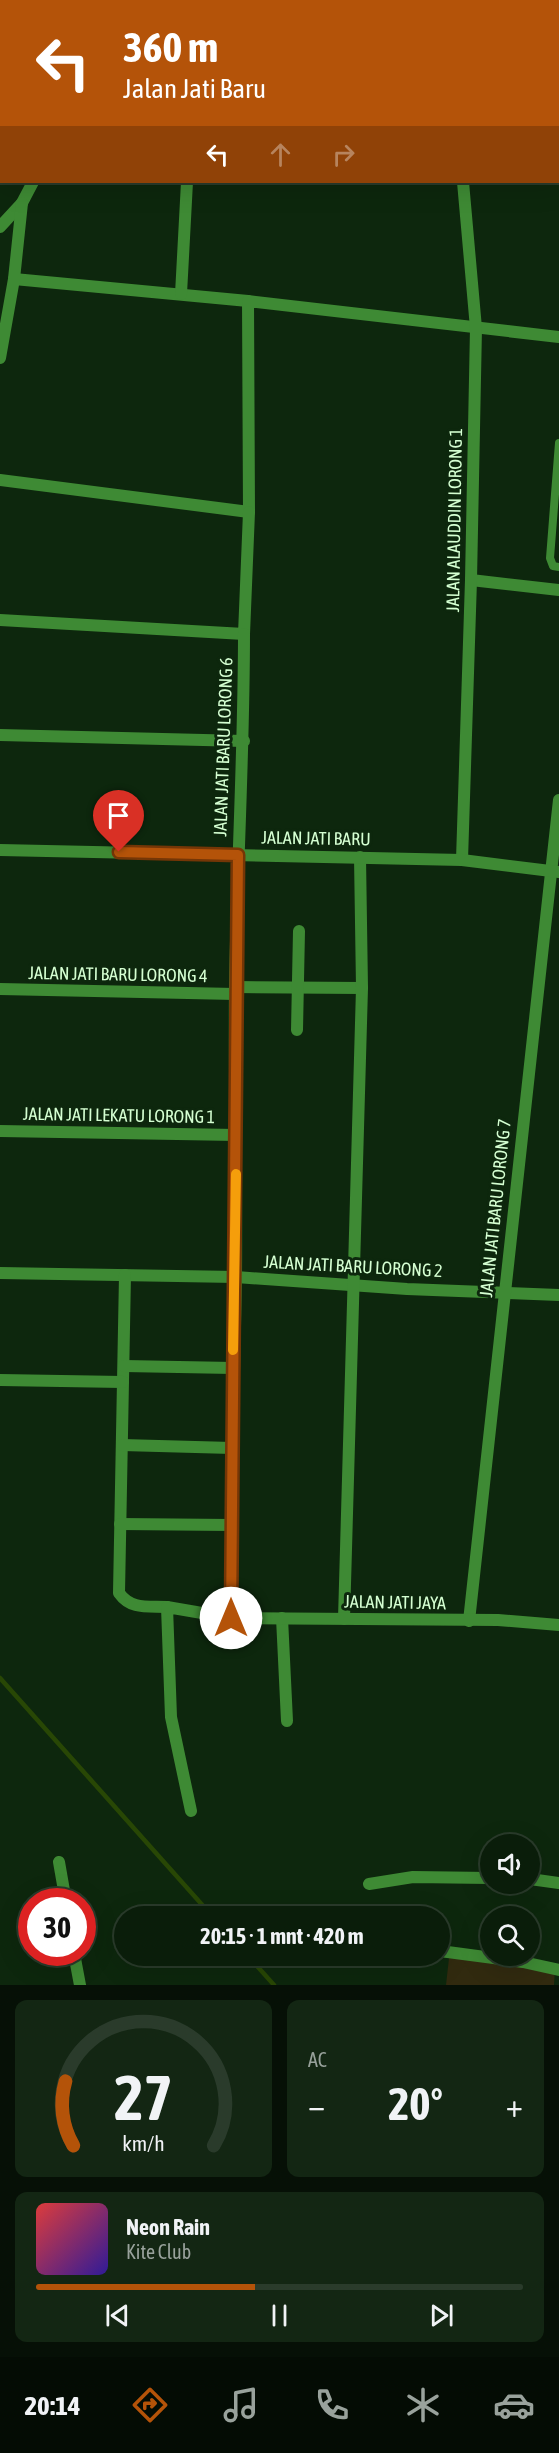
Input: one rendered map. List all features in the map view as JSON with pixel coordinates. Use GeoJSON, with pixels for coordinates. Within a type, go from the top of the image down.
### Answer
{"type":"FeatureCollection","features":[{"type":"Feature","properties":{"kind":"street"},"geometry":{"type":"LineString","coordinates":[[0,227],[22,203],[32,183]]}},
{"type":"Feature","properties":{"kind":"street"},"geometry":{"type":"LineString","coordinates":[[181,294],[187,183]]}},
{"type":"Feature","properties":{"kind":"street","name":"JALAN ALAUDDIN LORONG 1"},"geometry":{"type":"LineString","coordinates":[[462,860],[476,328],[464,183]]}},
{"type":"Feature","properties":{"kind":"street"},"geometry":{"type":"LineString","coordinates":[[0,358],[14,279],[22,203]]}},
{"type":"Feature","properties":{"kind":"street"},"geometry":{"type":"LineString","coordinates":[[14,279],[248,301],[559,337]]}},
{"type":"Feature","properties":{"kind":"street","name":"JALAN JATI BARU LORONG 6"},"geometry":{"type":"LineString","coordinates":[[231,1618],[236,1277],[235,990],[249,512],[248,301]]}},
{"type":"Feature","properties":{"kind":"street"},"geometry":{"type":"LineString","coordinates":[[0,480],[249,512]]}},
{"type":"Feature","properties":{"kind":"street"},"geometry":{"type":"LineString","coordinates":[[471,580],[559,590]]}},
{"type":"Feature","properties":{"kind":"street"},"geometry":{"type":"LineString","coordinates":[[0,620],[244,634]]}},
{"type":"Feature","properties":{"kind":"street"},"geometry":{"type":"LineString","coordinates":[[0,735],[244,741]]}},
{"type":"Feature","properties":{"kind":"street","name":"JALAN JATI BARU LORONG 7"},"geometry":{"type":"LineString","coordinates":[[469,1621],[504,1292],[554,871],[559,800]]}},
{"type":"Feature","properties":{"kind":"street","name":"JALAN JATI BARU"},"geometry":{"type":"LineString","coordinates":[[0,850],[462,860],[554,871]]}},
{"type":"Feature","properties":{"kind":"street"},"geometry":{"type":"LineString","coordinates":[[344,1619],[362,988],[360,857]]}},
{"type":"Feature","properties":{"kind":"street"},"geometry":{"type":"LineString","coordinates":[[297,1030],[299,931]]}},
{"type":"Feature","properties":{"kind":"street","name":"JALAN JATI BARU LORONG 4"},"geometry":{"type":"LineString","coordinates":[[0,989],[362,988]]}},
{"type":"Feature","properties":{"kind":"street","name":"JALAN JATI LEKATU LORONG 1"},"geometry":{"type":"LineString","coordinates":[[0,1131],[236,1135]]}},
{"type":"Feature","properties":{"kind":"street","name":"JALAN JATI BARU LORONG 2"},"geometry":{"type":"LineString","coordinates":[[0,1273],[236,1277],[406,1289],[559,1295]]}},
{"type":"Feature","properties":{"kind":"street","name":"JALAN JATI JAYA"},"geometry":{"type":"LineString","coordinates":[[125,1275],[119,1593],[127,1603],[134,1606],[167,1607],[231,1618],[498,1620],[559,1625]]}},
{"type":"Feature","properties":{"kind":"street"},"geometry":{"type":"LineString","coordinates":[[124,1366],[233,1368]]}},
{"type":"Feature","properties":{"kind":"street"},"geometry":{"type":"LineString","coordinates":[[0,1380],[123,1382]]}},
{"type":"Feature","properties":{"kind":"street"},"geometry":{"type":"LineString","coordinates":[[122,1445],[232,1448]]}},
{"type":"Feature","properties":{"kind":"street"},"geometry":{"type":"LineString","coordinates":[[120,1524],[231,1525]]}},
{"type":"Feature","properties":{"kind":"street"},"geometry":{"type":"LineString","coordinates":[[167,1607],[171,1717],[191,1811]]}},
{"type":"Feature","properties":{"kind":"street"},"geometry":{"type":"LineString","coordinates":[[282,1618],[287,1721]]}},
{"type":"Feature","properties":{"kind":"street"},"geometry":{"type":"LineString","coordinates":[[59,1862],[64,1888]]}},
{"type":"Feature","properties":{"kind":"street"},"geometry":{"type":"LineString","coordinates":[[369,1884],[413,1877],[480,1878]]}},
{"type":"Feature","properties":{"kind":"street"},"geometry":{"type":"LineString","coordinates":[[540,1880],[559,1883]]}},
{"type":"Feature","properties":{"kind":"street"},"geometry":{"type":"LineString","coordinates":[[450,1952],[523,1962],[559,1970]]}},
{"type":"Feature","properties":{"kind":"street"},"geometry":{"type":"LineString","coordinates":[[77,1966],[80,1985]]}},
{"type":"Feature","properties":{"kind":"lane"},"geometry":{"type":"LineString","coordinates":[[559,443],[550,558],[553,566],[559,567]]}},
{"type":"Feature","properties":{"kind":"shaded area"},"geometry":{"type":"Polygon","coordinates":[[[450,1958],[480,1961],[480,1966],[555,1968],[554,1985],[446,1985],[450,1958]]]}},
{"type":"Feature","properties":{"kind":"waterway"},"geometry":{"type":"LineString","coordinates":[[0,1678],[203,1906]]}},
{"type":"Feature","properties":{"kind":"waterway"},"geometry":{"type":"LineString","coordinates":[[257,1966],[274,1985]]}},
{"type":"Feature","properties":{"kind":"slow traffic"},"geometry":{"type":"LineString","coordinates":[[233,1350],[236,1174]]}},
{"type":"Feature","properties":{"kind":"route"},"geometry":{"type":"LineString","coordinates":[[119,852],[238,855],[235,987],[236,1277],[231,1618]]}}]}
